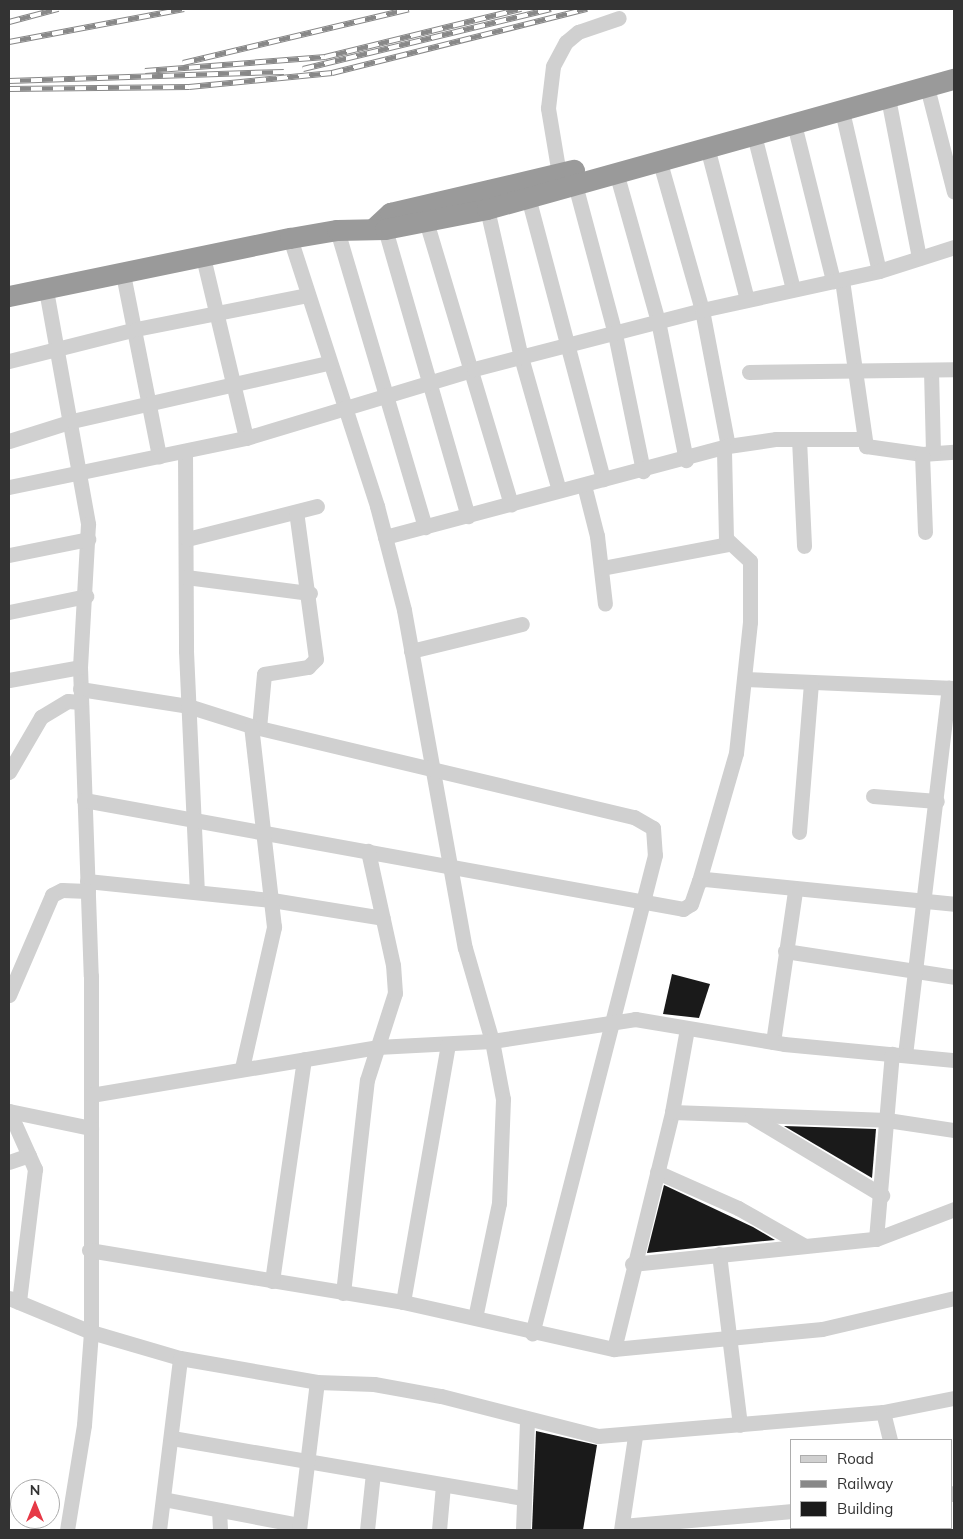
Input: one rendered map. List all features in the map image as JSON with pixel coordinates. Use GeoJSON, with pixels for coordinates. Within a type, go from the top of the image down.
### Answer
{"type":"FeatureCollection","features":[{"type":"Feature","properties":{"kind":"highway"},"geometry":{"type":"LineString","coordinates":[[380,228],[390,213],[569,176],[954,68]]}},
{"type":"Feature","properties":{"kind":"highway"},"geometry":{"type":"LineString","coordinates":[[9,296],[46,290],[290,238],[337,230],[380,228],[487,209],[528,197],[569,176],[616,172],[954,79]]}},
{"type":"Feature","properties":{"kind":"street"},"geometry":{"type":"LineString","coordinates":[[620,18],[578,32],[566,42],[553,66],[548,108],[615,334],[643,471]]}},
{"type":"Feature","properties":{"kind":"street"},"geometry":{"type":"LineString","coordinates":[[927,87],[954,192]]}},
{"type":"Feature","properties":{"kind":"street"},"geometry":{"type":"LineString","coordinates":[[888,98],[919,258]]}},
{"type":"Feature","properties":{"kind":"street"},"geometry":{"type":"LineString","coordinates":[[842,111],[879,271]]}},
{"type":"Feature","properties":{"kind":"street"},"geometry":{"type":"LineString","coordinates":[[794,124],[838,280],[855,371],[862,438],[873,450],[928,453],[954,452]]}},
{"type":"Feature","properties":{"kind":"street"},"geometry":{"type":"LineString","coordinates":[[754,135],[793,289]]}},
{"type":"Feature","properties":{"kind":"street"},"geometry":{"type":"LineString","coordinates":[[707,147],[747,299]]}},
{"type":"Feature","properties":{"kind":"street"},"geometry":{"type":"LineString","coordinates":[[659,159],[702,310],[726,448],[728,544]]}},
{"type":"Feature","properties":{"kind":"street"},"geometry":{"type":"LineString","coordinates":[[616,172],[658,321],[686,460]]}},
{"type":"Feature","properties":{"kind":"street"},"geometry":{"type":"LineString","coordinates":[[528,197],[569,344],[603,479]]}},
{"type":"Feature","properties":{"kind":"street"},"geometry":{"type":"LineString","coordinates":[[487,209],[521,357],[559,490]]}},
{"type":"Feature","properties":{"kind":"street"},"geometry":{"type":"LineString","coordinates":[[426,221],[474,369],[511,506]]}},
{"type":"Feature","properties":{"kind":"street"},"geometry":{"type":"LineString","coordinates":[[380,228],[431,382],[468,516]]}},
{"type":"Feature","properties":{"kind":"street"},"geometry":{"type":"LineString","coordinates":[[337,230],[425,527]]}},
{"type":"Feature","properties":{"kind":"street"},"geometry":{"type":"LineString","coordinates":[[290,238],[328,363],[345,410],[385,537],[411,651],[465,948],[492,1041],[503,1099],[504,1141],[499,1203],[475,1318]]}},
{"type":"Feature","properties":{"kind":"street"},"geometry":{"type":"LineString","coordinates":[[9,487],[246,438],[345,410],[386,395],[474,369],[747,299],[879,271],[954,247]]}},
{"type":"Feature","properties":{"kind":"street"},"geometry":{"type":"LineString","coordinates":[[203,257],[246,438]]}},
{"type":"Feature","properties":{"kind":"street"},"geometry":{"type":"LineString","coordinates":[[123,274],[136,328],[159,456]]}},
{"type":"Feature","properties":{"kind":"street"},"geometry":{"type":"LineString","coordinates":[[46,290],[55,347],[72,421],[81,472],[88,539],[80,696],[87,886],[91,1095],[89,1250],[91,1332],[84,1425],[67,1530]]}},
{"type":"Feature","properties":{"kind":"street"},"geometry":{"type":"LineString","coordinates":[[9,361],[55,347],[136,328],[217,314],[307,295]]}},
{"type":"Feature","properties":{"kind":"street"},"geometry":{"type":"LineString","coordinates":[[9,441],[72,421],[151,405],[232,384],[328,363]]}},
{"type":"Feature","properties":{"kind":"street"},"geometry":{"type":"LineString","coordinates":[[925,532],[931,370]]}},
{"type":"Feature","properties":{"kind":"street"},"geometry":{"type":"LineString","coordinates":[[748,372],[954,370]]}},
{"type":"Feature","properties":{"kind":"street"},"geometry":{"type":"LineString","coordinates":[[385,537],[511,506],[559,490],[643,471],[726,448],[799,439],[862,438]]}},
{"type":"Feature","properties":{"kind":"street"},"geometry":{"type":"LineString","coordinates":[[799,439],[804,546]]}},
{"type":"Feature","properties":{"kind":"street"},"geometry":{"type":"LineString","coordinates":[[185,451],[188,706],[197,892]]}},
{"type":"Feature","properties":{"kind":"street"},"geometry":{"type":"LineString","coordinates":[[584,485],[602,568],[605,604]]}},
{"type":"Feature","properties":{"kind":"street"},"geometry":{"type":"LineString","coordinates":[[187,539],[317,506]]}},
{"type":"Feature","properties":{"kind":"street"},"geometry":{"type":"LineString","coordinates":[[242,1068],[272,945],[272,900],[260,829],[255,727],[264,674],[308,667],[316,659],[310,593],[296,512]]}},
{"type":"Feature","properties":{"kind":"street"},"geometry":{"type":"LineString","coordinates":[[9,555],[88,539]]}},
{"type":"Feature","properties":{"kind":"street"},"geometry":{"type":"LineString","coordinates":[[84,800],[260,829],[368,851],[450,864],[641,902],[688,909],[699,881],[736,753],[745,679],[751,567],[746,556],[728,544],[602,568]]}},
{"type":"Feature","properties":{"kind":"street"},"geometry":{"type":"LineString","coordinates":[[186,577],[310,593]]}},
{"type":"Feature","properties":{"kind":"street"},"geometry":{"type":"LineString","coordinates":[[9,612],[86,596]]}},
{"type":"Feature","properties":{"kind":"street"},"geometry":{"type":"LineString","coordinates":[[411,651],[522,624]]}},
{"type":"Feature","properties":{"kind":"street"},"geometry":{"type":"LineString","coordinates":[[9,680],[80,667]]}},
{"type":"Feature","properties":{"kind":"street"},"geometry":{"type":"LineString","coordinates":[[745,679],[952,688],[917,971],[898,1054],[886,1120],[882,1195],[876,1238]]}},
{"type":"Feature","properties":{"kind":"street"},"geometry":{"type":"LineString","coordinates":[[799,832],[811,683]]}},
{"type":"Feature","properties":{"kind":"street"},"geometry":{"type":"LineString","coordinates":[[9,772],[41,717],[55,706],[80,696],[188,706],[255,727],[646,822],[653,828],[657,843],[532,1333]]}},
{"type":"Feature","properties":{"kind":"street"},"geometry":{"type":"LineString","coordinates":[[873,796],[937,801]]}},
{"type":"Feature","properties":{"kind":"street"},"geometry":{"type":"LineString","coordinates":[[343,1293],[367,1080],[395,993],[384,918],[368,851]]}},
{"type":"Feature","properties":{"kind":"street"},"geometry":{"type":"LineString","coordinates":[[699,881],[954,904]]}},
{"type":"Feature","properties":{"kind":"street"},"geometry":{"type":"LineString","coordinates":[[9,996],[52,895],[62,890],[87,886],[197,892],[272,900],[384,918]]}},
{"type":"Feature","properties":{"kind":"street"},"geometry":{"type":"LineString","coordinates":[[773,1042],[795,891]]}},
{"type":"Feature","properties":{"kind":"street"},"geometry":{"type":"LineString","coordinates":[[785,951],[954,977]]}},
{"type":"Feature","properties":{"kind":"street"},"geometry":{"type":"LineString","coordinates":[[91,1095],[242,1068],[377,1047],[492,1041],[612,1021],[635,1019],[773,1042],[954,1060]]}},
{"type":"Feature","properties":{"kind":"street"},"geometry":{"type":"LineString","coordinates":[[614,1349],[632,1264],[672,1112],[687,1028]]}},
{"type":"Feature","properties":{"kind":"street"},"geometry":{"type":"LineString","coordinates":[[403,1302],[448,1044]]}},
{"type":"Feature","properties":{"kind":"street"},"geometry":{"type":"LineString","coordinates":[[272,1281],[304,1058]]}},
{"type":"Feature","properties":{"kind":"street"},"geometry":{"type":"LineString","coordinates":[[9,1111],[91,1128]]}},
{"type":"Feature","properties":{"kind":"street"},"geometry":{"type":"LineString","coordinates":[[9,1111],[29,1155],[35,1176],[14,1300],[91,1332],[180,1358],[317,1382],[374,1384],[441,1396],[527,1421],[598,1436],[635,1436],[884,1412],[954,1398]]}},
{"type":"Feature","properties":{"kind":"street"},"geometry":{"type":"LineString","coordinates":[[672,1112],[752,1117],[886,1120],[954,1130]]}},
{"type":"Feature","properties":{"kind":"street"},"geometry":{"type":"LineString","coordinates":[[752,1117],[882,1195]]}},
{"type":"Feature","properties":{"kind":"street"},"geometry":{"type":"LineString","coordinates":[[9,1162],[29,1155]]}},
{"type":"Feature","properties":{"kind":"street"},"geometry":{"type":"LineString","coordinates":[[657,1172],[746,1212],[803,1245]]}},
{"type":"Feature","properties":{"kind":"street"},"geometry":{"type":"LineString","coordinates":[[632,1264],[876,1238],[954,1209]]}},
{"type":"Feature","properties":{"kind":"street"},"geometry":{"type":"LineString","coordinates":[[89,1250],[403,1302],[532,1333],[614,1349],[730,1340],[822,1329],[954,1298]]}},
{"type":"Feature","properties":{"kind":"street"},"geometry":{"type":"LineString","coordinates":[[719,1254],[740,1425]]}},
{"type":"Feature","properties":{"kind":"street"},"geometry":{"type":"LineString","coordinates":[[159,1530],[172,1438],[180,1358]]}},
{"type":"Feature","properties":{"kind":"street"},"geometry":{"type":"LineString","coordinates":[[163,1500],[299,1527],[309,1461],[317,1382]]}},
{"type":"Feature","properties":{"kind":"street"},"geometry":{"type":"LineString","coordinates":[[884,1412],[890,1439]]}},
{"type":"Feature","properties":{"kind":"street"},"geometry":{"type":"LineString","coordinates":[[523,1530],[522,1498],[527,1421]]}},
{"type":"Feature","properties":{"kind":"street"},"geometry":{"type":"LineString","coordinates":[[635,1436],[621,1528],[790,1511]]}},
{"type":"Feature","properties":{"kind":"street"},"geometry":{"type":"LineString","coordinates":[[172,1438],[522,1498]]}},
{"type":"Feature","properties":{"kind":"street"},"geometry":{"type":"LineString","coordinates":[[367,1530],[373,1473]]}},
{"type":"Feature","properties":{"kind":"street"},"geometry":{"type":"LineString","coordinates":[[439,1530],[443,1485]]}},
{"type":"Feature","properties":{"kind":"street"},"geometry":{"type":"LineString","coordinates":[[220,1510],[220,1530]]}},
{"type":"Feature","properties":{"kind":"building"},"geometry":{"type":"Polygon","coordinates":[[[672,974],[710,984],[699,1018],[663,1014],[672,974]]]}},
{"type":"Feature","properties":{"kind":"building"},"geometry":{"type":"Polygon","coordinates":[[[784,1126],[876,1129],[872,1178],[784,1126]]]}},
{"type":"Feature","properties":{"kind":"building"},"geometry":{"type":"Polygon","coordinates":[[[664,1185],[753,1227],[775,1240],[647,1253],[664,1185]]]}},
{"type":"Feature","properties":{"kind":"building"},"geometry":{"type":"Polygon","coordinates":[[[536,1431],[597,1445],[583,1530],[532,1530],[536,1431]]]}},
{"type":"Feature","properties":{"kind":"railway"},"geometry":{"type":"LineString","coordinates":[[9,22],[58,9]]}},
{"type":"Feature","properties":{"kind":"railway"},"geometry":{"type":"LineString","coordinates":[[9,42],[184,9]]}},
{"type":"Feature","properties":{"kind":"railway"},"geometry":{"type":"LineString","coordinates":[[183,63],[409,9]]}},
{"type":"Feature","properties":{"kind":"railway"},"geometry":{"type":"LineString","coordinates":[[145,71],[325,57],[521,9]]}},
{"type":"Feature","properties":{"kind":"railway"},"geometry":{"type":"LineString","coordinates":[[303,69],[551,9]]}},
{"type":"Feature","properties":{"kind":"railway"},"geometry":{"type":"LineString","coordinates":[[9,89],[189,87],[332,73],[587,9]]}},
{"type":"Feature","properties":{"kind":"railway"},"geometry":{"type":"LineString","coordinates":[[9,81],[284,72]]}}]}
